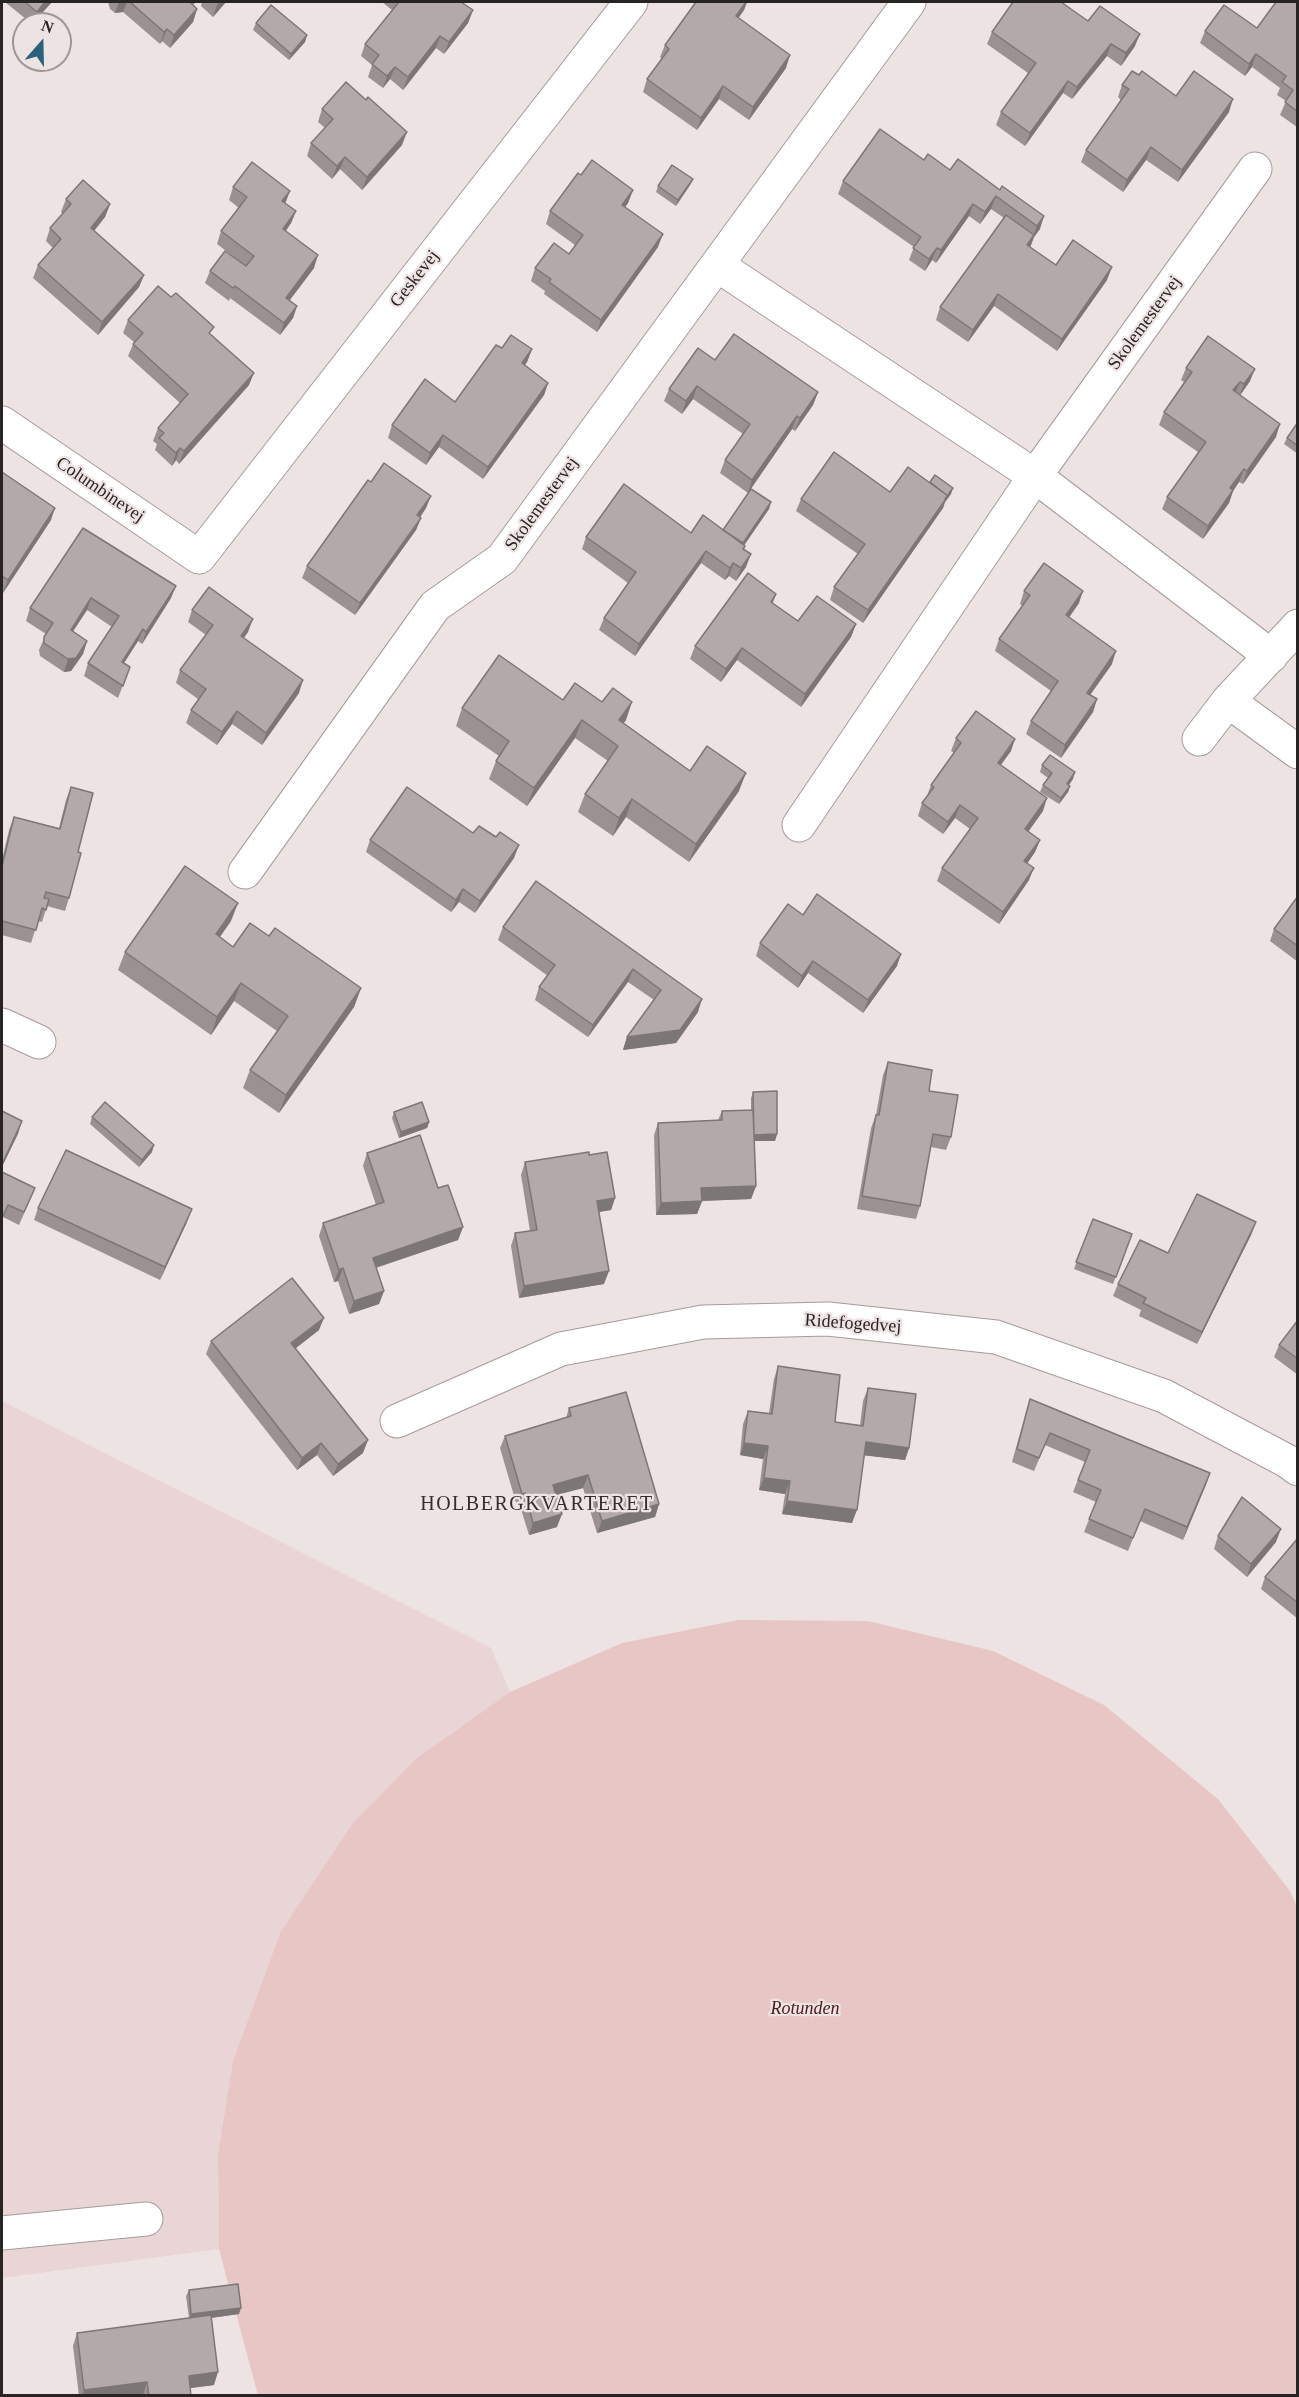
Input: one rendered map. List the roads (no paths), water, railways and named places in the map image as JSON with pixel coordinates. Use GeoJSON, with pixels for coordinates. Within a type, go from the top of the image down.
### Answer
{"type":"FeatureCollection","features":[{"type":"Feature","properties":{"kind":"street","name":"Geskevej"},"geometry":{"type":"LineString","coordinates":[[199,557],[631,2]]}},
{"type":"Feature","properties":{"kind":"street","name":"Skolemestervej"},"geometry":{"type":"LineString","coordinates":[[245,872],[435,606],[502,559],[909,2]]}},
{"type":"Feature","properties":{"kind":"street","name":"Skolemestervej"},"geometry":{"type":"LineString","coordinates":[[799,825],[1035,476],[1255,169]]}},
{"type":"Feature","properties":{"kind":"street"},"geometry":{"type":"LineString","coordinates":[[717,265],[1035,476],[1271,656]]}},
{"type":"Feature","properties":{"kind":"street","name":"Columbinevej"},"geometry":{"type":"LineString","coordinates":[[2,423],[199,557]]}},
{"type":"Feature","properties":{"kind":"street"},"geometry":{"type":"LineString","coordinates":[[1199,739],[1228,701],[1298,626]]}},
{"type":"Feature","properties":{"kind":"street"},"geometry":{"type":"LineString","coordinates":[[1228,701],[1298,752]]}},
{"type":"Feature","properties":{"kind":"street"},"geometry":{"type":"LineString","coordinates":[[2,1025],[39,1042]]}},
{"type":"Feature","properties":{"kind":"street","name":"Ridefogedvej"},"geometry":{"type":"LineString","coordinates":[[397,1420],[561,1349],[703,1322],[828,1319],[996,1337],[1164,1396],[1298,1469]]}},
{"type":"Feature","properties":{"kind":"street"},"geometry":{"type":"LineString","coordinates":[[2,2233],[146,2218]]}},
{"type":"Feature","properties":{"kind":"district","name":"HOLBERGKVARTERET"},"geometry":{"type":"Point","coordinates":[537,1505]}},
{"type":"Feature","properties":{"kind":"park label","name":"Rotunden"},"geometry":{"type":"Point","coordinates":[805,2009]}}]}
